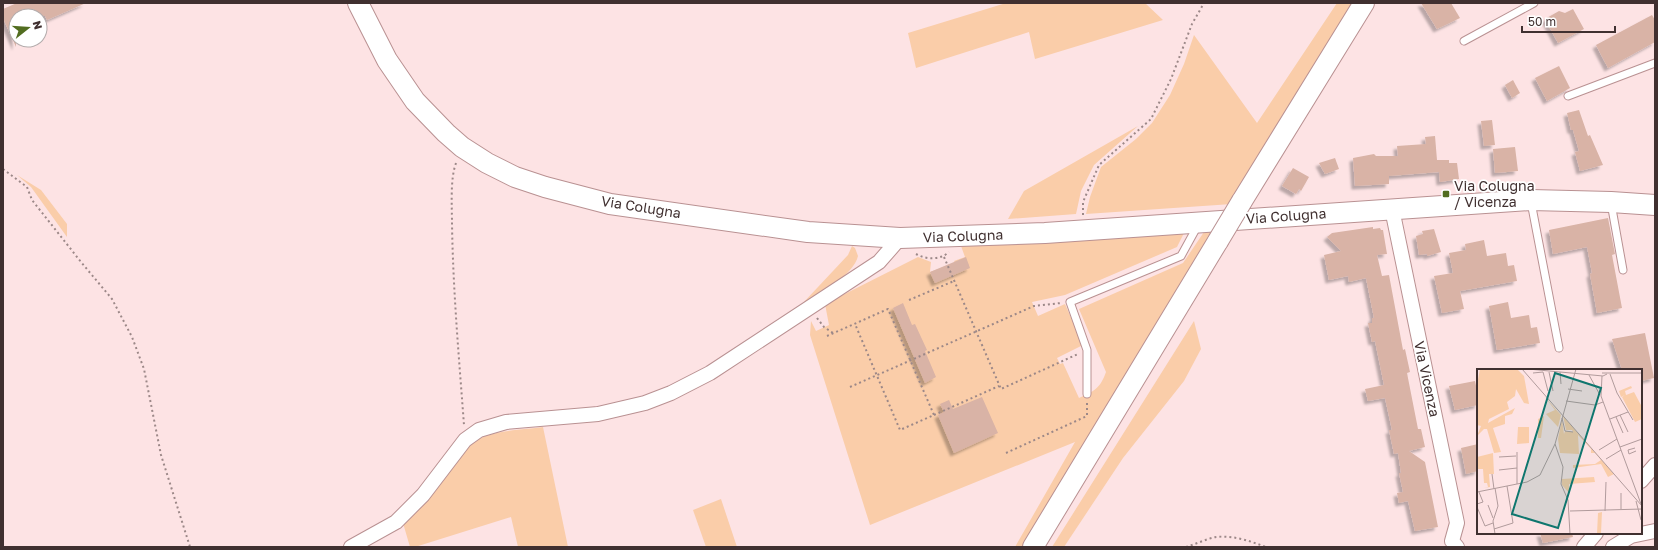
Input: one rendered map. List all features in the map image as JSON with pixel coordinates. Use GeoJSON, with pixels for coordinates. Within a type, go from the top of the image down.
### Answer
{"type":"FeatureCollection","features":[{"type":"Feature","properties":{"kind":"street","name":"Via Colugna"},"geometry":{"type":"LineString","coordinates":[[358,3],[388,60],[415,101],[446,133],[462,146],[487,163],[515,177],[545,187],[610,204],[808,232],[900,238],[965,237],[1083,230],[1531,200],[1655,205]]}},
{"type":"Feature","properties":{"kind":"street"},"geometry":{"type":"LineString","coordinates":[[1033,547],[1218,240],[1364,3]]}},
{"type":"Feature","properties":{"kind":"street","name":"Via Vicenza"},"geometry":{"type":"LineString","coordinates":[[1392,209],[1457,523],[1452,541],[1457,547]]}},
{"type":"Feature","properties":{"kind":"street"},"geometry":{"type":"LineString","coordinates":[[351,547],[396,522],[423,495],[465,440],[479,430],[506,422],[598,414],[671,393],[710,373],[879,262],[900,238]]}},
{"type":"Feature","properties":{"kind":"street"},"geometry":{"type":"LineString","coordinates":[[1642,480],[1655,465]]}},
{"type":"Feature","properties":{"kind":"street"},"geometry":{"type":"LineString","coordinates":[[1642,533],[1655,531]]}},
{"type":"Feature","properties":{"kind":"street"},"geometry":{"type":"LineString","coordinates":[[1584,547],[1595,534]]}},
{"type":"Feature","properties":{"kind":"street"},"geometry":{"type":"LineString","coordinates":[[1613,547],[1628,535]]}},
{"type":"Feature","properties":{"kind":"lane"},"geometry":{"type":"LineString","coordinates":[[1464,41],[1534,3]]}},
{"type":"Feature","properties":{"kind":"lane"},"geometry":{"type":"LineString","coordinates":[[1568,96],[1655,63]]}},
{"type":"Feature","properties":{"kind":"lane"},"geometry":{"type":"LineString","coordinates":[[1531,200],[1559,348]]}},
{"type":"Feature","properties":{"kind":"lane"},"geometry":{"type":"LineString","coordinates":[[1610,202],[1623,270]]}},
{"type":"Feature","properties":{"kind":"lane"},"geometry":{"type":"LineString","coordinates":[[1087,394],[1088,350],[1070,302],[1182,256],[1199,223]]}},
{"type":"Feature","properties":{"kind":"path"},"geometry":{"type":"LineString","coordinates":[[1083,230],[1083,202],[1099,165],[1151,119],[1171,79],[1192,24],[1204,3]]}},
{"type":"Feature","properties":{"kind":"path"},"geometry":{"type":"LineString","coordinates":[[462,146],[453,169],[452,272],[465,440]]}},
{"type":"Feature","properties":{"kind":"path"},"geometry":{"type":"LineString","coordinates":[[3,169],[27,187],[32,200],[112,299],[132,336],[144,370],[161,455],[190,547]]}},
{"type":"Feature","properties":{"kind":"path"},"geometry":{"type":"LineString","coordinates":[[930,259],[945,256],[954,281],[1000,389],[1088,350]]}},
{"type":"Feature","properties":{"kind":"path"},"geometry":{"type":"LineString","coordinates":[[909,300],[954,281]]}},
{"type":"Feature","properties":{"kind":"path"},"geometry":{"type":"LineString","coordinates":[[850,387],[1034,306],[1070,302]]}},
{"type":"Feature","properties":{"kind":"path"},"geometry":{"type":"LineString","coordinates":[[809,308],[824,327],[833,333]]}},
{"type":"Feature","properties":{"kind":"path"},"geometry":{"type":"LineString","coordinates":[[827,336],[888,309],[934,415]]}},
{"type":"Feature","properties":{"kind":"path"},"geometry":{"type":"LineString","coordinates":[[855,324],[900,430],[999,386]]}},
{"type":"Feature","properties":{"kind":"path"},"geometry":{"type":"LineString","coordinates":[[1006,453],[1087,416],[1087,394]]}},
{"type":"Feature","properties":{"kind":"path"},"geometry":{"type":"LineString","coordinates":[[1186,547],[1216,537],[1229,537],[1249,541],[1266,547]]}},
{"type":"Feature","properties":{"kind":"shaded area"},"geometry":{"type":"Polygon","coordinates":[[[1006,3],[1145,3],[1163,20],[1035,59],[1029,32],[916,68],[908,33],[1006,3]]]}},
{"type":"Feature","properties":{"kind":"shaded area"},"geometry":{"type":"Polygon","coordinates":[[[1337,3],[1354,3],[1232,204],[1086,214],[1090,197],[1101,167],[1136,139],[1152,123],[1170,95],[1184,64],[1194,35],[1257,123],[1337,3]]]}},
{"type":"Feature","properties":{"kind":"shaded area"},"geometry":{"type":"Polygon","coordinates":[[[1138,126],[1094,165],[1081,191],[1076,214],[1008,219],[1024,191],[1138,126]]]}},
{"type":"Feature","properties":{"kind":"shaded area"},"geometry":{"type":"Polygon","coordinates":[[[17,175],[41,190],[67,224],[67,237],[31,187],[17,175]]]}},
{"type":"Feature","properties":{"kind":"shaded area"},"geometry":{"type":"Polygon","coordinates":[[[1186,229],[1177,247],[1065,295],[1032,302],[1038,316],[1065,304],[1083,345],[1057,358],[1060,364],[1063,363],[1079,398],[1096,389],[1106,372],[1079,309],[1183,263],[1204,232],[1220,230],[1027,547],[1015,547],[1075,442],[870,525],[810,335],[811,321],[816,331],[829,325],[825,304],[918,257],[931,262],[930,272],[955,263],[954,261],[965,257],[961,246],[1186,229]]]}},
{"type":"Feature","properties":{"kind":"shaded area"},"geometry":{"type":"Polygon","coordinates":[[[852,246],[855,248],[858,256],[850,270],[843,277],[818,295],[803,303],[848,255],[852,246]]]}},
{"type":"Feature","properties":{"kind":"shaded area"},"geometry":{"type":"Polygon","coordinates":[[[1194,321],[1201,349],[1184,381],[1123,458],[1064,547],[1052,547],[1194,321]]]}},
{"type":"Feature","properties":{"kind":"shaded area"},"geometry":{"type":"Polygon","coordinates":[[[543,427],[568,547],[518,547],[511,517],[415,547],[410,547],[403,523],[430,497],[460,455],[472,443],[487,435],[543,427]]]}},
{"type":"Feature","properties":{"kind":"shaded area"},"geometry":{"type":"Polygon","coordinates":[[[721,499],[737,547],[706,547],[693,510],[721,499]]]}},
{"type":"Feature","properties":{"kind":"building"},"geometry":{"type":"Polygon","coordinates":[[[17,3],[86,3],[48,20],[48,8],[8,8],[8,29],[3,18],[3,9],[17,3]]]}},
{"type":"Feature","properties":{"kind":"building"},"geometry":{"type":"Polygon","coordinates":[[[1421,3],[1451,3],[1460,18],[1437,29],[1421,3]]]}},
{"type":"Feature","properties":{"kind":"building"},"geometry":{"type":"Polygon","coordinates":[[[1573,9],[1584,29],[1558,43],[1545,19],[1559,11],[1565,13],[1573,9]]]}},
{"type":"Feature","properties":{"kind":"building"},"geometry":{"type":"Polygon","coordinates":[[[1652,15],[1655,20],[1655,42],[1608,68],[1596,45],[1652,15]]]}},
{"type":"Feature","properties":{"kind":"building"},"geometry":{"type":"Polygon","coordinates":[[[1559,66],[1570,88],[1547,101],[1535,78],[1559,66]]]}},
{"type":"Feature","properties":{"kind":"building"},"geometry":{"type":"Polygon","coordinates":[[[1513,80],[1520,93],[1512,98],[1505,85],[1513,80]]]}},
{"type":"Feature","properties":{"kind":"building"},"geometry":{"type":"Polygon","coordinates":[[[1579,110],[1588,136],[1590,135],[1603,165],[1580,171],[1575,152],[1579,151],[1573,130],[1571,130],[1567,113],[1579,110]]]}},
{"type":"Feature","properties":{"kind":"building"},"geometry":{"type":"Polygon","coordinates":[[[1492,120],[1495,145],[1484,146],[1481,121],[1492,120]]]}},
{"type":"Feature","properties":{"kind":"building"},"geometry":{"type":"Polygon","coordinates":[[[1435,136],[1437,160],[1449,160],[1449,163],[1457,163],[1459,179],[1440,182],[1439,172],[1389,176],[1389,184],[1355,186],[1353,158],[1374,154],[1376,156],[1398,156],[1397,146],[1426,144],[1425,137],[1435,136]]]}},
{"type":"Feature","properties":{"kind":"building"},"geometry":{"type":"Polygon","coordinates":[[[1515,147],[1518,171],[1495,173],[1493,149],[1515,147]]]}},
{"type":"Feature","properties":{"kind":"building"},"geometry":{"type":"Polygon","coordinates":[[[1335,158],[1339,169],[1325,174],[1319,163],[1335,158]]]}},
{"type":"Feature","properties":{"kind":"building"},"geometry":{"type":"Polygon","coordinates":[[[1293,168],[1309,177],[1301,191],[1299,189],[1296,194],[1282,186],[1293,168]]]}},
{"type":"Feature","properties":{"kind":"building"},"geometry":{"type":"Polygon","coordinates":[[[1608,218],[1615,254],[1612,255],[1622,308],[1597,313],[1587,247],[1553,254],[1549,230],[1608,218]]]}},
{"type":"Feature","properties":{"kind":"building"},"geometry":{"type":"Polygon","coordinates":[[[1373,227],[1373,229],[1380,228],[1383,230],[1387,254],[1377,255],[1382,276],[1389,275],[1403,350],[1405,349],[1410,372],[1407,373],[1418,429],[1421,429],[1425,447],[1409,451],[1425,462],[1438,527],[1415,531],[1408,501],[1399,503],[1397,493],[1403,492],[1399,473],[1401,473],[1398,453],[1394,454],[1389,430],[1392,430],[1385,398],[1368,401],[1365,389],[1384,385],[1375,341],[1372,342],[1368,323],[1372,323],[1372,318],[1374,318],[1366,278],[1349,282],[1348,276],[1329,280],[1324,255],[1341,251],[1327,237],[1332,233],[1373,227]]]}},
{"type":"Feature","properties":{"kind":"building"},"geometry":{"type":"Polygon","coordinates":[[[1434,229],[1441,252],[1427,256],[1427,254],[1419,255],[1416,236],[1423,234],[1422,231],[1434,229]]]}},
{"type":"Feature","properties":{"kind":"building"},"geometry":{"type":"Polygon","coordinates":[[[1484,240],[1487,256],[1506,253],[1508,266],[1514,265],[1517,281],[1460,291],[1464,309],[1442,313],[1434,276],[1453,273],[1449,253],[1466,250],[1465,244],[1484,240]]]}},
{"type":"Feature","properties":{"kind":"building"},"geometry":{"type":"Polygon","coordinates":[[[966,257],[970,268],[935,283],[930,272],[966,257]]]}},
{"type":"Feature","properties":{"kind":"building"},"geometry":{"type":"Polygon","coordinates":[[[1508,302],[1511,318],[1529,315],[1531,328],[1537,327],[1540,343],[1497,350],[1489,306],[1508,302]]]}},
{"type":"Feature","properties":{"kind":"building"},"geometry":{"type":"Polygon","coordinates":[[[903,303],[912,325],[915,324],[927,350],[925,351],[936,377],[925,383],[893,308],[903,303]]]}},
{"type":"Feature","properties":{"kind":"building"},"geometry":{"type":"Polygon","coordinates":[[[1645,333],[1654,378],[1642,381],[1642,369],[1622,369],[1612,339],[1645,333]]]}},
{"type":"Feature","properties":{"kind":"building"},"geometry":{"type":"Polygon","coordinates":[[[1475,381],[1477,390],[1477,405],[1455,410],[1449,386],[1475,381]]]}},
{"type":"Feature","properties":{"kind":"building"},"geometry":{"type":"Polygon","coordinates":[[[982,397],[998,433],[954,453],[938,415],[944,412],[940,404],[949,400],[953,409],[982,397]]]}},
{"type":"Feature","properties":{"kind":"building"},"geometry":{"type":"Polygon","coordinates":[[[1477,444],[1477,471],[1466,474],[1461,448],[1477,444]]]}},
{"type":"Feature","properties":{"kind":"building"},"geometry":{"type":"Polygon","coordinates":[[[1540,534],[1572,534],[1573,537],[1543,543],[1540,534]]]}},
{"type":"Feature","properties":{"kind":"place","name":"Via Colugna / Vicenza"},"geometry":{"type":"Point","coordinates":[1446,194]}}]}
